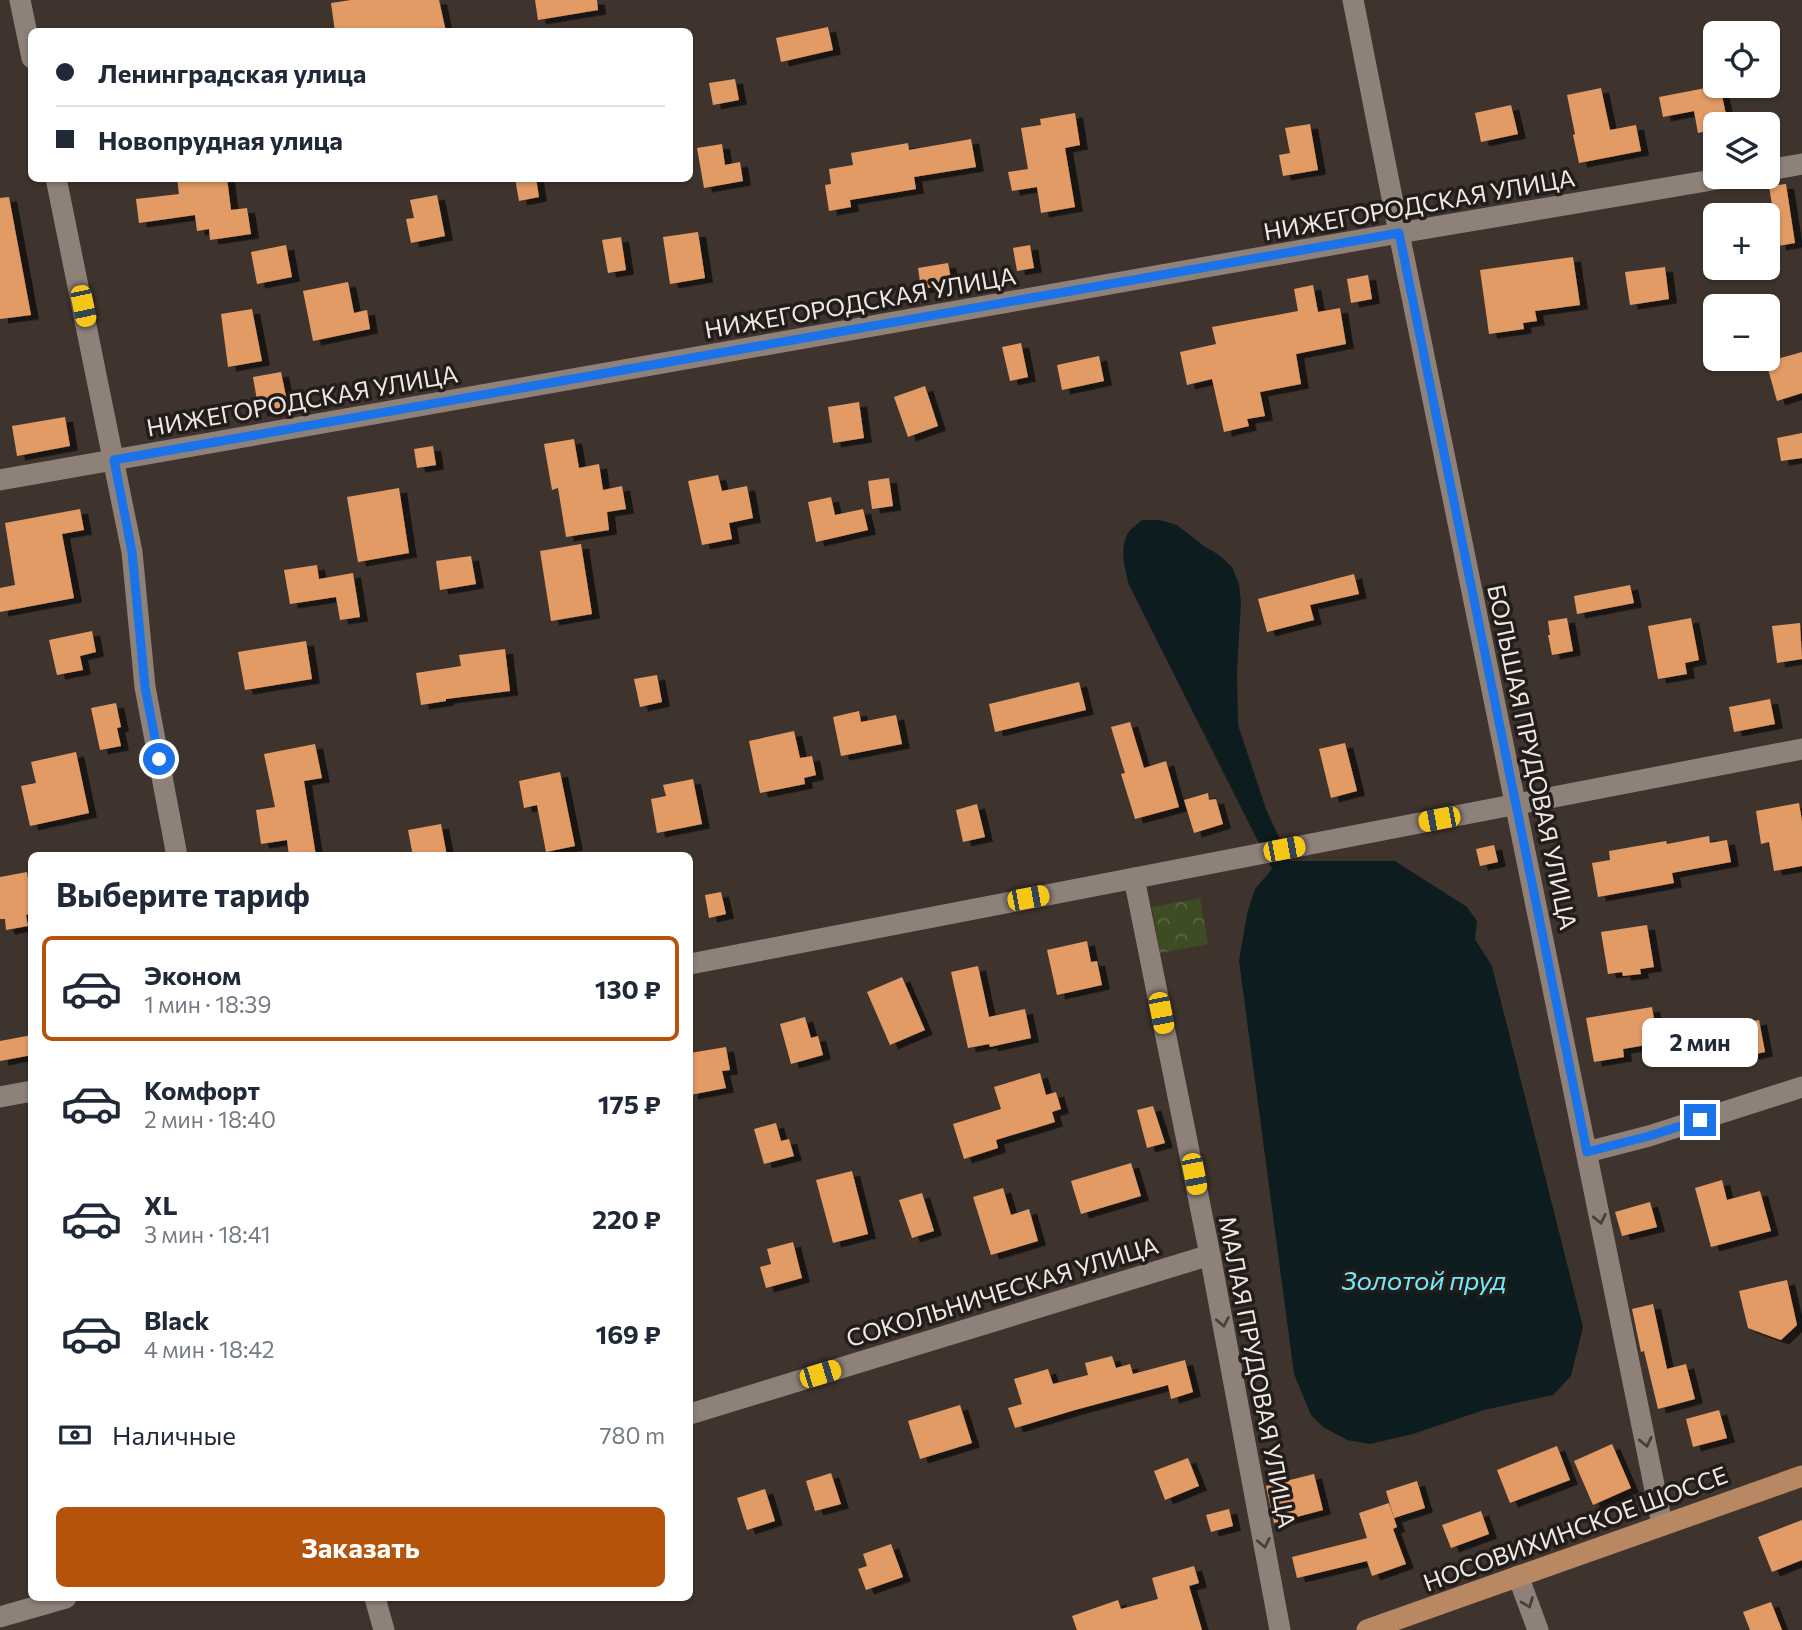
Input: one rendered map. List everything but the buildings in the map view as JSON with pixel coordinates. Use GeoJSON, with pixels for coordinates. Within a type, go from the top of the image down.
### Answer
{"type":"FeatureCollection","features":[{"type":"Feature","properties":{"kind":"main road","name":"НОСОВИХИНСКОЕ ШОССЕ"},"geometry":{"type":"LineString","coordinates":[[1367,1630],[1802,1476]]}},
{"type":"Feature","properties":{"kind":"street"},"geometry":{"type":"LineString","coordinates":[[20,0],[28,39]]}},
{"type":"Feature","properties":{"kind":"street","name":"БОЛЬШАЯ ПРУДОВАЯ УЛИЦА"},"geometry":{"type":"LineString","coordinates":[[1353,0],[1662,1524]]}},
{"type":"Feature","properties":{"kind":"street"},"geometry":{"type":"LineString","coordinates":[[1780,168],[1802,164]]}},
{"type":"Feature","properties":{"kind":"street"},"geometry":{"type":"LineString","coordinates":[[57,182],[132,552],[145,687],[176,852]]}},
{"type":"Feature","properties":{"kind":"street","name":"НИЖЕГОРОДСКАЯ УЛИЦА"},"geometry":{"type":"LineString","coordinates":[[0,480],[1703,182]]}},
{"type":"Feature","properties":{"kind":"street"},"geometry":{"type":"LineString","coordinates":[[693,963],[1802,749]]}},
{"type":"Feature","properties":{"kind":"street","name":"МАЛАЯ ПРУДОВАЯ УЛИЦА"},"geometry":{"type":"LineString","coordinates":[[1134,878],[1210,1255],[1280,1630]]}},
{"type":"Feature","properties":{"kind":"street"},"geometry":{"type":"LineString","coordinates":[[1587,1152],[1649,1136],[1802,1087]]}},
{"type":"Feature","properties":{"kind":"street"},"geometry":{"type":"LineString","coordinates":[[0,1097],[28,1092]]}},
{"type":"Feature","properties":{"kind":"street","name":"СОКОЛЬНИЧЕСКАЯ УЛИЦА"},"geometry":{"type":"LineString","coordinates":[[693,1412],[1210,1255]]}},
{"type":"Feature","properties":{"kind":"street"},"geometry":{"type":"LineString","coordinates":[[1518,1576],[1538,1630]]}},
{"type":"Feature","properties":{"kind":"street"},"geometry":{"type":"LineString","coordinates":[[0,1616],[55,1601]]}},
{"type":"Feature","properties":{"kind":"street"},"geometry":{"type":"LineString","coordinates":[[376,1601],[384,1630]]}},
{"type":"Feature","properties":{"kind":"green space"},"geometry":{"type":"Polygon","coordinates":[[[1200,898],[1208,944],[1160,953],[1152,907],[1200,898]]]}},
{"type":"Feature","properties":{"kind":"water","name":"Золотой пруд"},"geometry":{"type":"Polygon","coordinates":[[[1142,520],[1160,520],[1177,525],[1232,567],[1239,584],[1241,602],[1237,671],[1238,725],[1266,809],[1290,861],[1395,861],[1467,907],[1477,921],[1475,939],[1492,966],[1583,1327],[1571,1376],[1553,1395],[1484,1410],[1413,1434],[1370,1444],[1347,1440],[1323,1427],[1311,1415],[1294,1374],[1239,961],[1247,914],[1255,889],[1272,869],[1129,585],[1124,559],[1125,539],[1129,531],[1142,520]]]}},
{"type":"Feature","properties":{"kind":"route"},"geometry":{"type":"LineString","coordinates":[[159,759],[145,687],[132,552],[114,460],[1399,233],[1587,1152],[1700,1120]]}}]}
